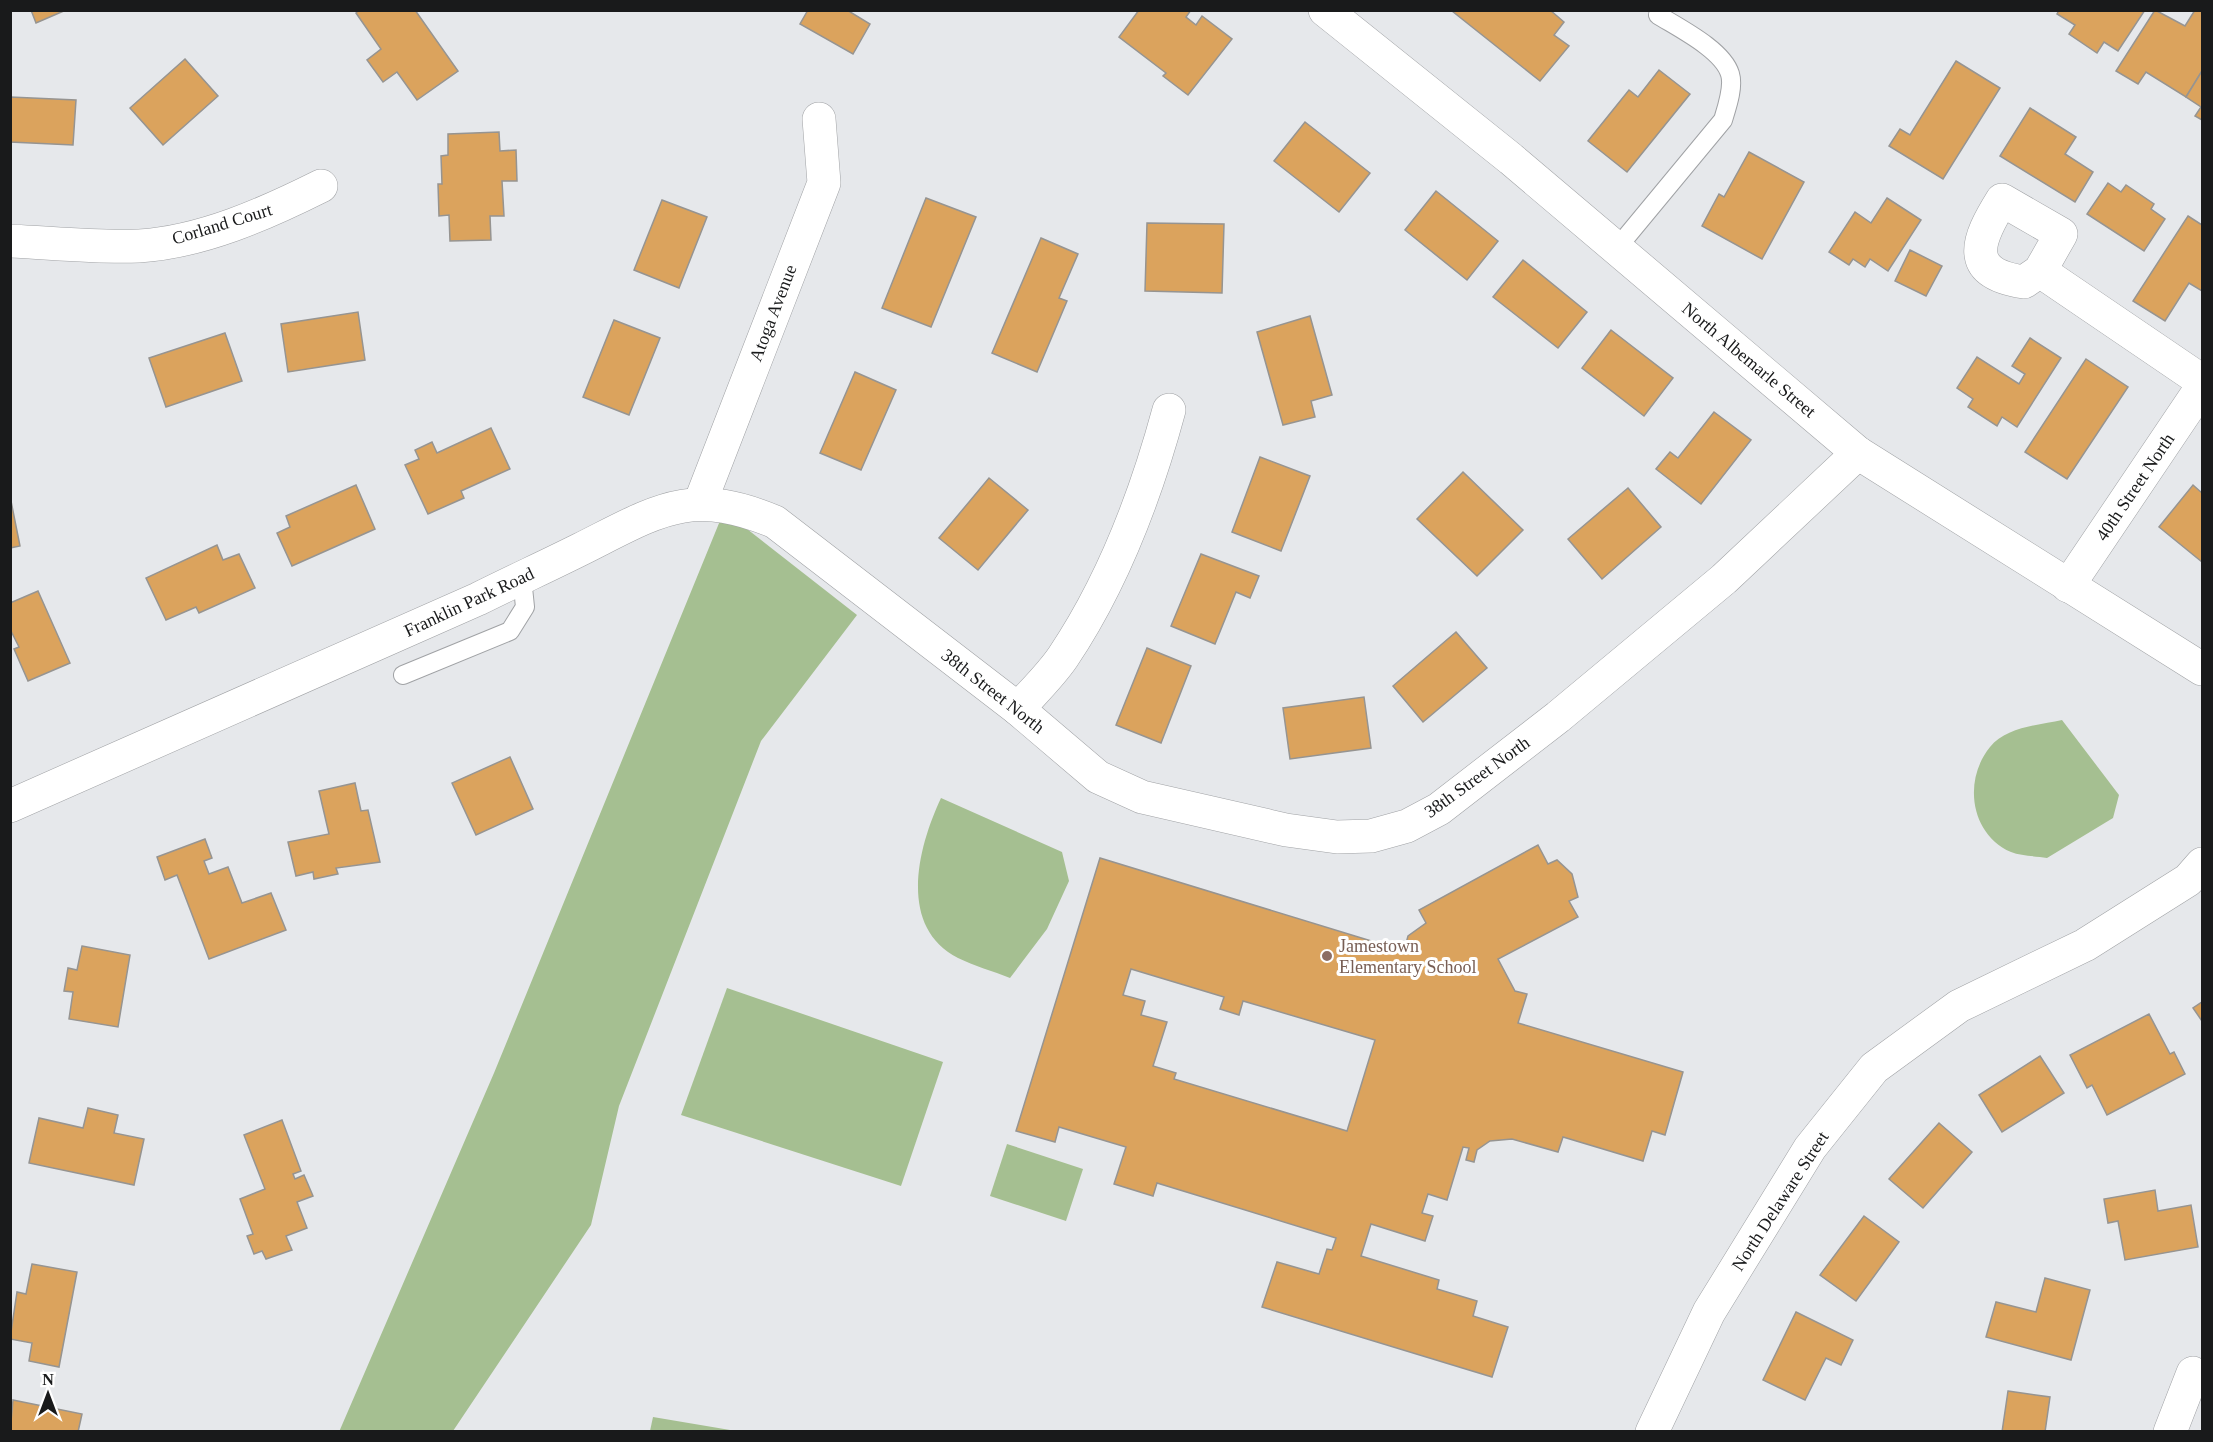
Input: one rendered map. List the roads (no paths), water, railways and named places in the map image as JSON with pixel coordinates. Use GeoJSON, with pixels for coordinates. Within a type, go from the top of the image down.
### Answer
{"type":"FeatureCollection","features":[{"type":"Feature","properties":{"kind":"street","name":"North Albemarle Street"},"geometry":{"type":"LineString","coordinates":[[1325,10],[1512,159],[1858,453],[2202,669]]}},
{"type":"Feature","properties":{"kind":"street","name":"Atoga Avenue"},"geometry":{"type":"LineString","coordinates":[[700,503],[824,183],[819,119]]}},
{"type":"Feature","properties":{"kind":"street","name":"Corland Court"},"geometry":{"type":"LineString","coordinates":[[10,241],[138,246],[183,240],[274,209],[321,186]]}},
{"type":"Feature","properties":{"kind":"street"},"geometry":{"type":"LineString","coordinates":[[2040,271],[2202,381]]}},
{"type":"Feature","properties":{"kind":"street","name":"40th Street North"},"geometry":{"type":"LineString","coordinates":[[2068,586],[2202,387]]}},
{"type":"Feature","properties":{"kind":"street"},"geometry":{"type":"LineString","coordinates":[[1018,709],[1061,660],[1084,624],[1135,515],[1169,410]]}},
{"type":"Feature","properties":{"kind":"street","name":"38th Street North"},"geometry":{"type":"LineString","coordinates":[[909,627],[1018,709],[1098,777],[1142,796],[1286,830],[1337,837],[1371,836],[1407,826],[1439,809],[1558,717],[1724,579],[1858,453]]}},
{"type":"Feature","properties":{"kind":"street","name":"Franklin Park Road"},"geometry":{"type":"LineString","coordinates":[[10,806],[522,578],[636,519],[669,507],[700,503],[744,509],[775,522],[909,627]]}},
{"type":"Feature","properties":{"kind":"street","name":"North Delaware Street"},"geometry":{"type":"LineString","coordinates":[[1652,1431],[1709,1312],[1810,1148],[1874,1068],[1959,1006],[2085,945],[2188,880],[2202,864]]}},
{"type":"Feature","properties":{"kind":"street"},"geometry":{"type":"LineString","coordinates":[[2170,1431],[2193,1372]]}},
{"type":"Feature","properties":{"kind":"lane"},"geometry":{"type":"LineString","coordinates":[[1617,248],[1723,120],[1730,95],[1731,75],[1722,57],[1658,15]]}},
{"type":"Feature","properties":{"kind":"lane"},"geometry":{"type":"LineString","coordinates":[[403,675],[510,631],[525,607],[522,578]]}},
{"type":"Feature","properties":{"kind":"place","name":"Jamestown Elementary School"},"geometry":{"type":"Point","coordinates":[1327,956]}}]}
